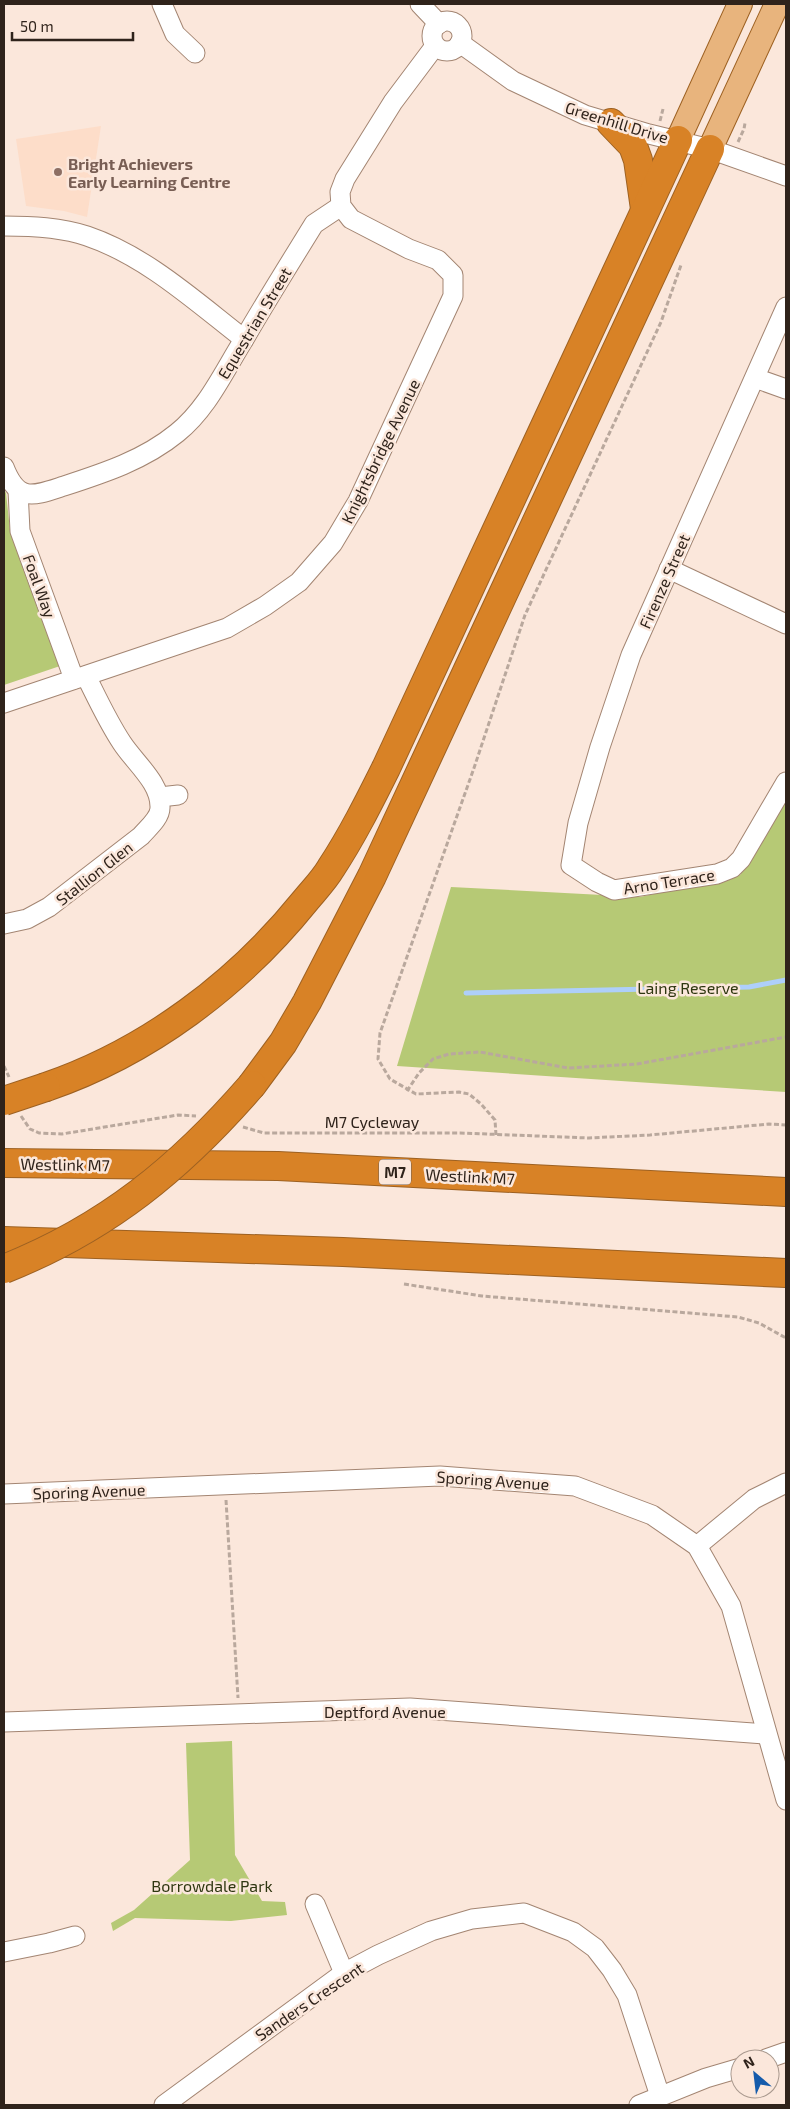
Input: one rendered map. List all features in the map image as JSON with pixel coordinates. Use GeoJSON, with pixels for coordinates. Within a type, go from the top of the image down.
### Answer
{"type":"FeatureCollection","features":[{"type":"Feature","properties":{"kind":"highway"},"geometry":{"type":"LineString","coordinates":[[611,123],[633,146],[638,160],[645,209]]}},
{"type":"Feature","properties":{"kind":"highway"},"geometry":{"type":"LineString","coordinates":[[11,1099],[73,1078],[125,1052],[184,1016],[240,972],[288,923],[331,869],[362,817],[386,768],[678,140]]}},
{"type":"Feature","properties":{"kind":"highway"},"geometry":{"type":"LineString","coordinates":[[4,1269],[72,1237],[108,1216],[140,1193],[197,1145],[229,1113],[282,1043],[307,1002],[368,885],[710,149]]}},
{"type":"Feature","properties":{"kind":"highway","name":"Westlink M7"},"geometry":{"type":"LineString","coordinates":[[4,1163],[278,1166],[786,1192]]}},
{"type":"Feature","properties":{"kind":"highway"},"geometry":{"type":"LineString","coordinates":[[4,1241],[373,1253],[786,1273]]}},
{"type":"Feature","properties":{"kind":"main road"},"geometry":{"type":"LineString","coordinates":[[678,140],[740,4]]}},
{"type":"Feature","properties":{"kind":"main road"},"geometry":{"type":"LineString","coordinates":[[710,149],[777,4]]}},
{"type":"Feature","properties":{"kind":"street"},"geometry":{"type":"LineString","coordinates":[[162,4],[175,34],[195,53]]}},
{"type":"Feature","properties":{"kind":"street"},"geometry":{"type":"LineString","coordinates":[[420,4],[439,24]]}},
{"type":"Feature","properties":{"kind":"street"},"geometry":{"type":"LineString","coordinates":[[448,22],[457,25],[461,33],[458,47],[449,51],[435,46],[432,42],[432,31],[439,24],[448,22]]}},
{"type":"Feature","properties":{"kind":"street","name":"Greenhill Drive"},"geometry":{"type":"LineString","coordinates":[[460,42],[513,81],[568,108],[649,134],[710,149],[786,176]]}},
{"type":"Feature","properties":{"kind":"street"},"geometry":{"type":"LineString","coordinates":[[341,206],[340,192],[345,179],[393,102],[435,46]]}},
{"type":"Feature","properties":{"kind":"street","name":"Equestrian Street"},"geometry":{"type":"LineString","coordinates":[[18,490],[30,494],[45,492],[110,471],[146,455],[178,433],[206,404],[314,224],[341,206]]}},
{"type":"Feature","properties":{"kind":"street","name":"Knightsbridge Avenue"},"geometry":{"type":"LineString","coordinates":[[4,703],[227,628],[266,606],[299,582],[333,543],[358,501],[453,296],[453,275],[438,260],[409,249],[357,222],[341,206]]}},
{"type":"Feature","properties":{"kind":"street"},"geometry":{"type":"LineString","coordinates":[[4,226],[39,226],[87,236],[136,258],[184,292],[244,339]]}},
{"type":"Feature","properties":{"kind":"street","name":"Firenze Street"},"geometry":{"type":"LineString","coordinates":[[571,865],[578,823],[600,746],[631,655],[786,307]]}},
{"type":"Feature","properties":{"kind":"street"},"geometry":{"type":"LineString","coordinates":[[754,378],[786,389]]}},
{"type":"Feature","properties":{"kind":"street"},"geometry":{"type":"LineString","coordinates":[[4,467],[11,485],[18,490]]}},
{"type":"Feature","properties":{"kind":"street","name":"Foal Way"},"geometry":{"type":"LineString","coordinates":[[18,490],[20,532],[80,677]]}},
{"type":"Feature","properties":{"kind":"street"},"geometry":{"type":"LineString","coordinates":[[669,570],[786,624]]}},
{"type":"Feature","properties":{"kind":"street","name":"Stallion Glen"},"geometry":{"type":"LineString","coordinates":[[4,924],[27,919],[49,907],[141,836],[152,823],[169,796],[152,782],[122,744],[80,677]]}},
{"type":"Feature","properties":{"kind":"street","name":"Arno Terrace"},"geometry":{"type":"LineString","coordinates":[[571,865],[597,882],[614,890],[717,874],[732,868],[741,858],[786,782]]}},
{"type":"Feature","properties":{"kind":"street","name":"Sporing Avenue"},"geometry":{"type":"LineString","coordinates":[[4,1494],[440,1476],[575,1486],[652,1515],[698,1546],[731,1606],[786,1800]]}},
{"type":"Feature","properties":{"kind":"street"},"geometry":{"type":"LineString","coordinates":[[698,1546],[754,1499],[786,1483]]}},
{"type":"Feature","properties":{"kind":"street","name":"Deptford Avenue"},"geometry":{"type":"LineString","coordinates":[[4,1722],[410,1708],[766,1734]]}},
{"type":"Feature","properties":{"kind":"street"},"geometry":{"type":"LineString","coordinates":[[315,1904],[344,1973]]}},
{"type":"Feature","properties":{"kind":"street","name":"Sanders Crescent"},"geometry":{"type":"LineString","coordinates":[[164,2105],[344,1973],[431,1931],[472,1919],[524,1913],[573,1932],[595,1948],[612,1970],[628,1995],[660,2096]]}},
{"type":"Feature","properties":{"kind":"street"},"geometry":{"type":"LineString","coordinates":[[4,1952],[75,1936]]}},
{"type":"Feature","properties":{"kind":"street"},"geometry":{"type":"LineString","coordinates":[[639,2105],[730,2072]]}},
{"type":"Feature","properties":{"kind":"path"},"geometry":{"type":"LineString","coordinates":[[496,1135],[495,1120],[482,1104],[470,1094],[459,1092],[426,1095],[407,1091],[390,1079],[383,1071],[378,1059],[380,1034],[471,777],[525,616],[661,322],[683,261]]}},
{"type":"Feature","properties":{"kind":"path"},"geometry":{"type":"LineString","coordinates":[[407,1091],[419,1073],[433,1059],[449,1054],[480,1052],[568,1068],[637,1064],[786,1036]]}},
{"type":"Feature","properties":{"kind":"path"},"geometry":{"type":"LineString","coordinates":[[4,1066],[11,1099],[30,1128],[39,1134],[62,1134],[178,1115],[201,1116]]}},
{"type":"Feature","properties":{"kind":"path","name":"M7 Cycleway"},"geometry":{"type":"LineString","coordinates":[[237,1126],[264,1133],[460,1133],[610,1138],[769,1124],[786,1125]]}},
{"type":"Feature","properties":{"kind":"path"},"geometry":{"type":"LineString","coordinates":[[404,1284],[482,1296],[738,1317],[759,1323],[786,1338]]}},
{"type":"Feature","properties":{"kind":"path"},"geometry":{"type":"LineString","coordinates":[[225,1485],[239,1714]]}},
{"type":"Feature","properties":{"kind":"shaded area","name":"Bright Achievers Early Learning Centre"},"geometry":{"type":"Polygon","coordinates":[[[101,126],[87,217],[64,211],[26,206],[16,139],[101,126]]]}},
{"type":"Feature","properties":{"kind":"green space"},"geometry":{"type":"Polygon","coordinates":[[[4,490],[6,493],[10,530],[63,665],[4,685],[4,490]]]}},
{"type":"Feature","properties":{"kind":"green space","name":"Laing Reserve"},"geometry":{"type":"Polygon","coordinates":[[[786,802],[786,1092],[397,1066],[451,887],[640,897],[740,875],[786,802]]]}},
{"type":"Feature","properties":{"kind":"green space","name":"Borrowdale Park"},"geometry":{"type":"Polygon","coordinates":[[[232,1741],[235,1855],[262,1901],[285,1902],[287,1915],[231,1921],[135,1918],[113,1931],[111,1923],[134,1910],[190,1860],[186,1743],[232,1741]]]}},
{"type":"Feature","properties":{"kind":"waterway"},"geometry":{"type":"LineString","coordinates":[[466,993],[749,987],[786,980]]}},
{"type":"Feature","properties":{"kind":"place","name":"Bright Achievers Early Learning Centre"},"geometry":{"type":"Point","coordinates":[58,172]}}]}
